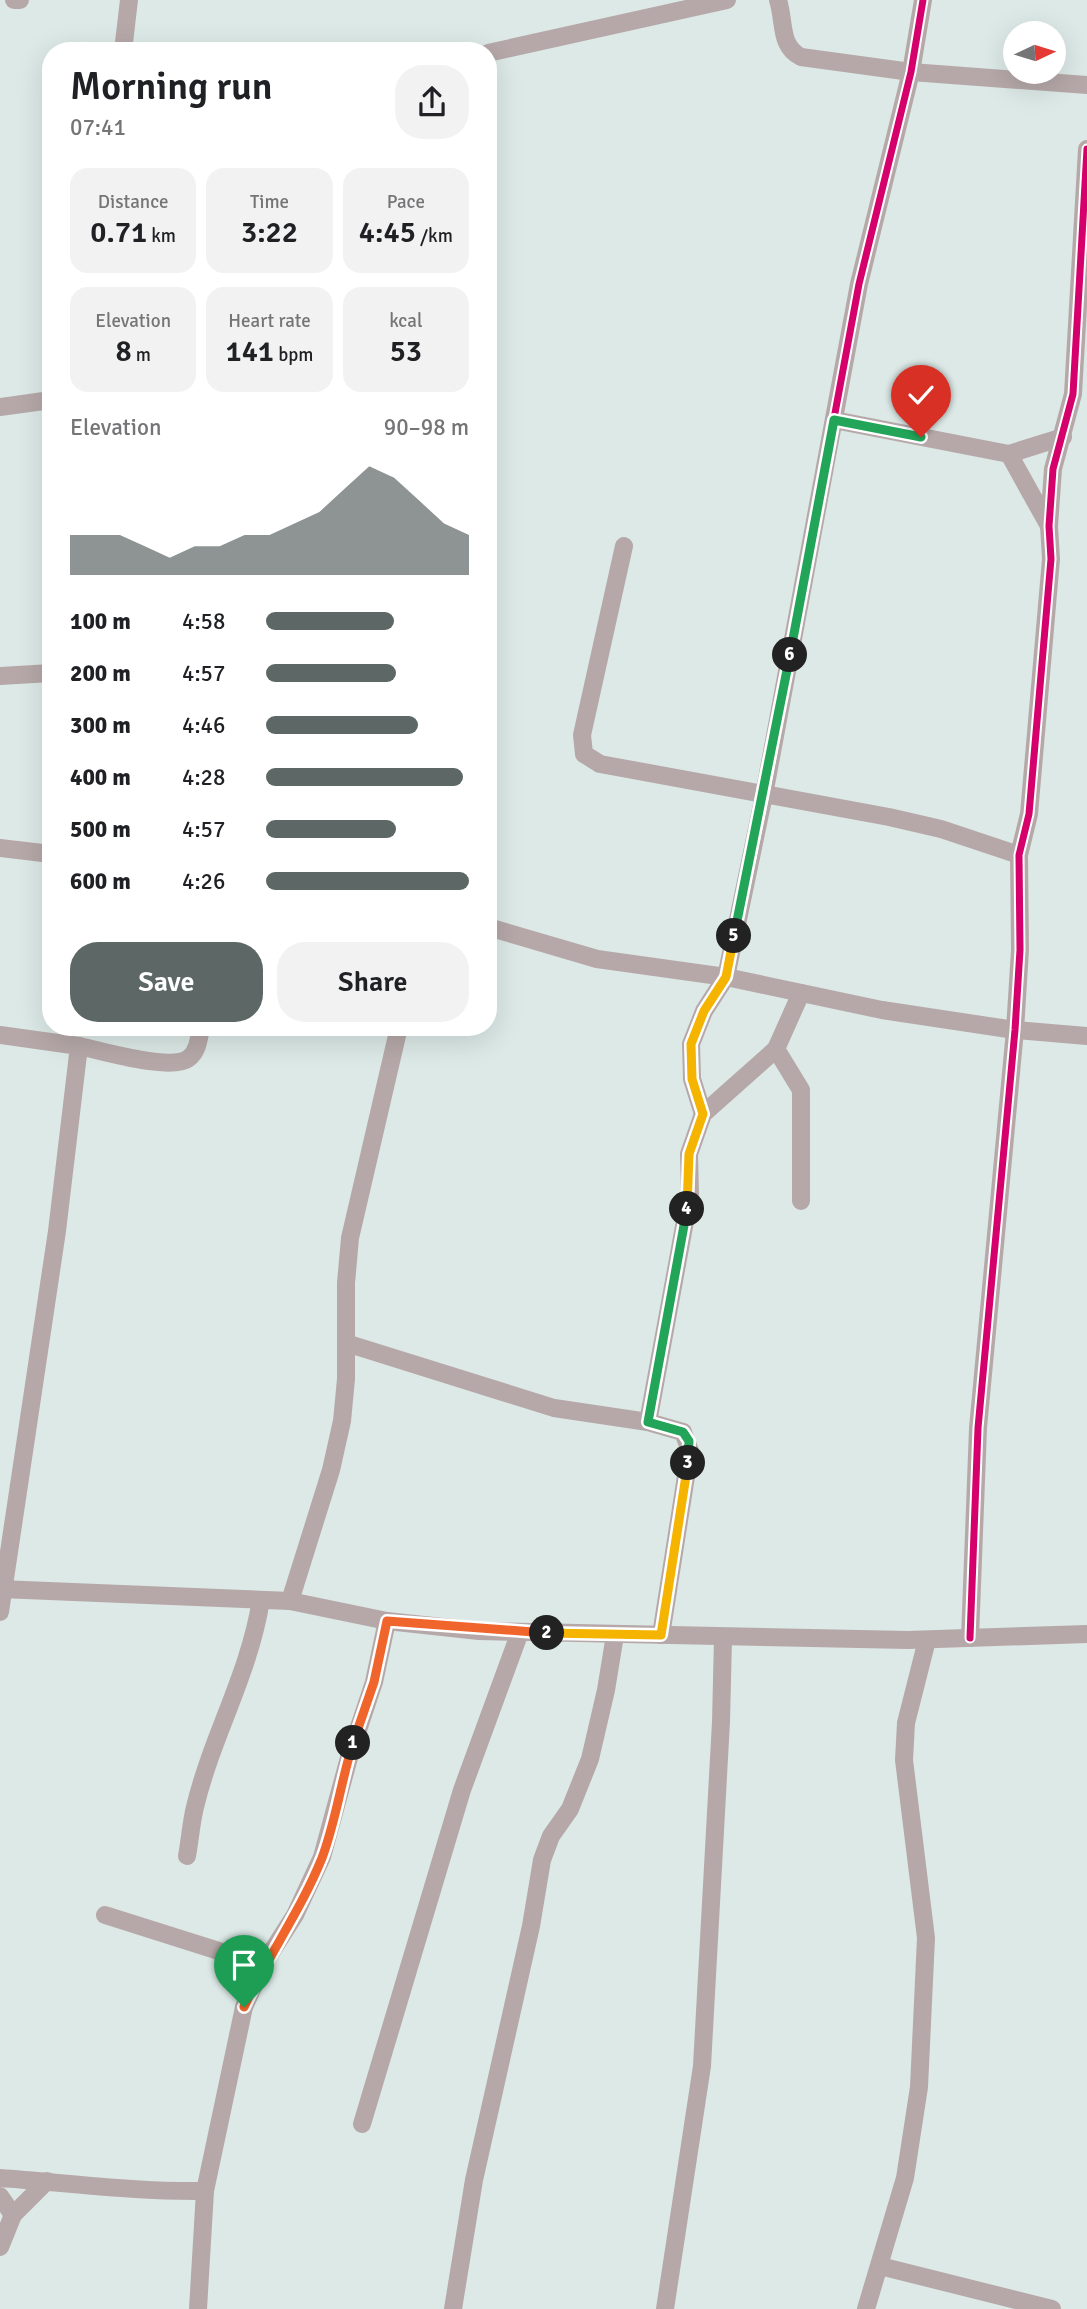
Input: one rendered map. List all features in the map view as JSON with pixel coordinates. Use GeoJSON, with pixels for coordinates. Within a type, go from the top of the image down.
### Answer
{"type":"FeatureCollection","features":[{"type":"Feature","properties":{"kind":"street"},"geometry":{"type":"LineString","coordinates":[[14,0],[20,0]]}},
{"type":"Feature","properties":{"kind":"street"},"geometry":{"type":"LineString","coordinates":[[125,42],[128,0]]}},
{"type":"Feature","properties":{"kind":"street"},"geometry":{"type":"LineString","coordinates":[[497,51],[727,0]]}},
{"type":"Feature","properties":{"kind":"street"},"geometry":{"type":"LineString","coordinates":[[778,0],[783,16],[785,43],[789,52],[801,57],[911,72],[1087,85]]}},
{"type":"Feature","properties":{"kind":"street"},"geometry":{"type":"LineString","coordinates":[[703,1114],[692,1079],[691,1044],[704,1011],[726,977],[764,795],[869,239],[911,72],[923,0]]}},
{"type":"Feature","properties":{"kind":"street"},"geometry":{"type":"LineString","coordinates":[[970,1638],[978,1428],[1016,1030],[1020,950],[1019,855],[1029,814],[1051,559],[1049,526],[1053,469],[1073,394],[1087,149]]}},
{"type":"Feature","properties":{"kind":"street"},"geometry":{"type":"LineString","coordinates":[[0,407],[42,401]]}},
{"type":"Feature","properties":{"kind":"street"},"geometry":{"type":"LineString","coordinates":[[834,420],[1009,454],[1063,438]]}},
{"type":"Feature","properties":{"kind":"street"},"geometry":{"type":"LineString","coordinates":[[1009,454],[1049,526]]}},
{"type":"Feature","properties":{"kind":"street"},"geometry":{"type":"LineString","coordinates":[[624,546],[582,735],[584,754],[600,764],[941,829],[1019,855]]}},
{"type":"Feature","properties":{"kind":"street"},"geometry":{"type":"LineString","coordinates":[[0,676],[42,674]]}},
{"type":"Feature","properties":{"kind":"street"},"geometry":{"type":"LineString","coordinates":[[0,848],[42,853]]}},
{"type":"Feature","properties":{"kind":"street"},"geometry":{"type":"LineString","coordinates":[[497,930],[597,959],[726,977],[882,1010],[1016,1030],[1087,1036]]}},
{"type":"Feature","properties":{"kind":"street"},"geometry":{"type":"LineString","coordinates":[[648,1422],[690,1194],[689,1154],[703,1114],[776,1049],[801,993]]}},
{"type":"Feature","properties":{"kind":"street"},"geometry":{"type":"LineString","coordinates":[[0,1035],[79,1046],[170,1064],[187,1060],[196,1051],[199,1036]]}},
{"type":"Feature","properties":{"kind":"street"},"geometry":{"type":"LineString","coordinates":[[290,1601],[331,1470],[346,1379],[349,1238],[397,1036]]}},
{"type":"Feature","properties":{"kind":"street"},"geometry":{"type":"LineString","coordinates":[[0,1612],[57,1231],[79,1046]]}},
{"type":"Feature","properties":{"kind":"street"},"geometry":{"type":"LineString","coordinates":[[776,1049],[801,1090],[801,1201]]}},
{"type":"Feature","properties":{"kind":"street"},"geometry":{"type":"LineString","coordinates":[[346,1343],[554,1408],[648,1422],[683,1432],[690,1451],[661,1635]]}},
{"type":"Feature","properties":{"kind":"street"},"geometry":{"type":"LineString","coordinates":[[3,1589],[290,1601],[387,1621],[520,1632],[927,1640],[1087,1634]]}},
{"type":"Feature","properties":{"kind":"street"},"geometry":{"type":"LineString","coordinates":[[187,1856],[195,1808],[249,1656],[261,1600]]}},
{"type":"Feature","properties":{"kind":"street"},"geometry":{"type":"LineString","coordinates":[[198,2309],[205,2191],[244,2007],[264,1965],[295,1915],[322,1857],[350,1754],[374,1682],[387,1621]]}},
{"type":"Feature","properties":{"kind":"street"},"geometry":{"type":"LineString","coordinates":[[362,2124],[462,1790],[520,1632]]}},
{"type":"Feature","properties":{"kind":"street"},"geometry":{"type":"LineString","coordinates":[[453,2309],[474,2180],[528,1939],[542,1860],[551,1836],[570,1809],[590,1759],[607,1690],[615,1635]]}},
{"type":"Feature","properties":{"kind":"street"},"geometry":{"type":"LineString","coordinates":[[665,2309],[702,2066],[721,1735],[723,1638]]}},
{"type":"Feature","properties":{"kind":"street"},"geometry":{"type":"LineString","coordinates":[[866,2309],[905,2178],[923,2038],[926,1938],[904,1760],[906,1723],[927,1640]]}},
{"type":"Feature","properties":{"kind":"street"},"geometry":{"type":"LineString","coordinates":[[105,1915],[264,1965]]}},
{"type":"Feature","properties":{"kind":"street"},"geometry":{"type":"LineString","coordinates":[[0,2178],[146,2192],[205,2191]]}},
{"type":"Feature","properties":{"kind":"street"},"geometry":{"type":"LineString","coordinates":[[0,2247],[13,2214],[47,2181]]}},
{"type":"Feature","properties":{"kind":"street"},"geometry":{"type":"LineString","coordinates":[[0,2196],[13,2214]]}},
{"type":"Feature","properties":{"kind":"street"},"geometry":{"type":"LineString","coordinates":[[880,2266],[1052,2309]]}},
{"type":"Feature","properties":{"kind":"cycle path"},"geometry":{"type":"LineString","coordinates":[[703,1114],[692,1079],[691,1044],[704,1011],[726,977],[764,795],[859,284],[911,72],[923,0]]}},
{"type":"Feature","properties":{"kind":"cycle path"},"geometry":{"type":"LineString","coordinates":[[970,1638],[978,1428],[1015,1030],[1020,950],[1019,855],[1029,814],[1051,559],[1049,526],[1053,469],[1073,394],[1087,149]]}},
{"type":"Feature","properties":{"kind":"route"},"geometry":{"type":"LineString","coordinates":[[244,2007],[264,1965],[295,1915],[322,1857],[350,1754],[374,1682],[387,1621],[534,1633],[661,1635],[690,1451],[689,1441],[683,1432],[648,1422],[660,1340],[673,1288],[690,1194],[689,1154],[703,1114],[692,1079],[691,1044],[704,1011],[726,977],[764,795],[834,420],[921,437]]}}]}
